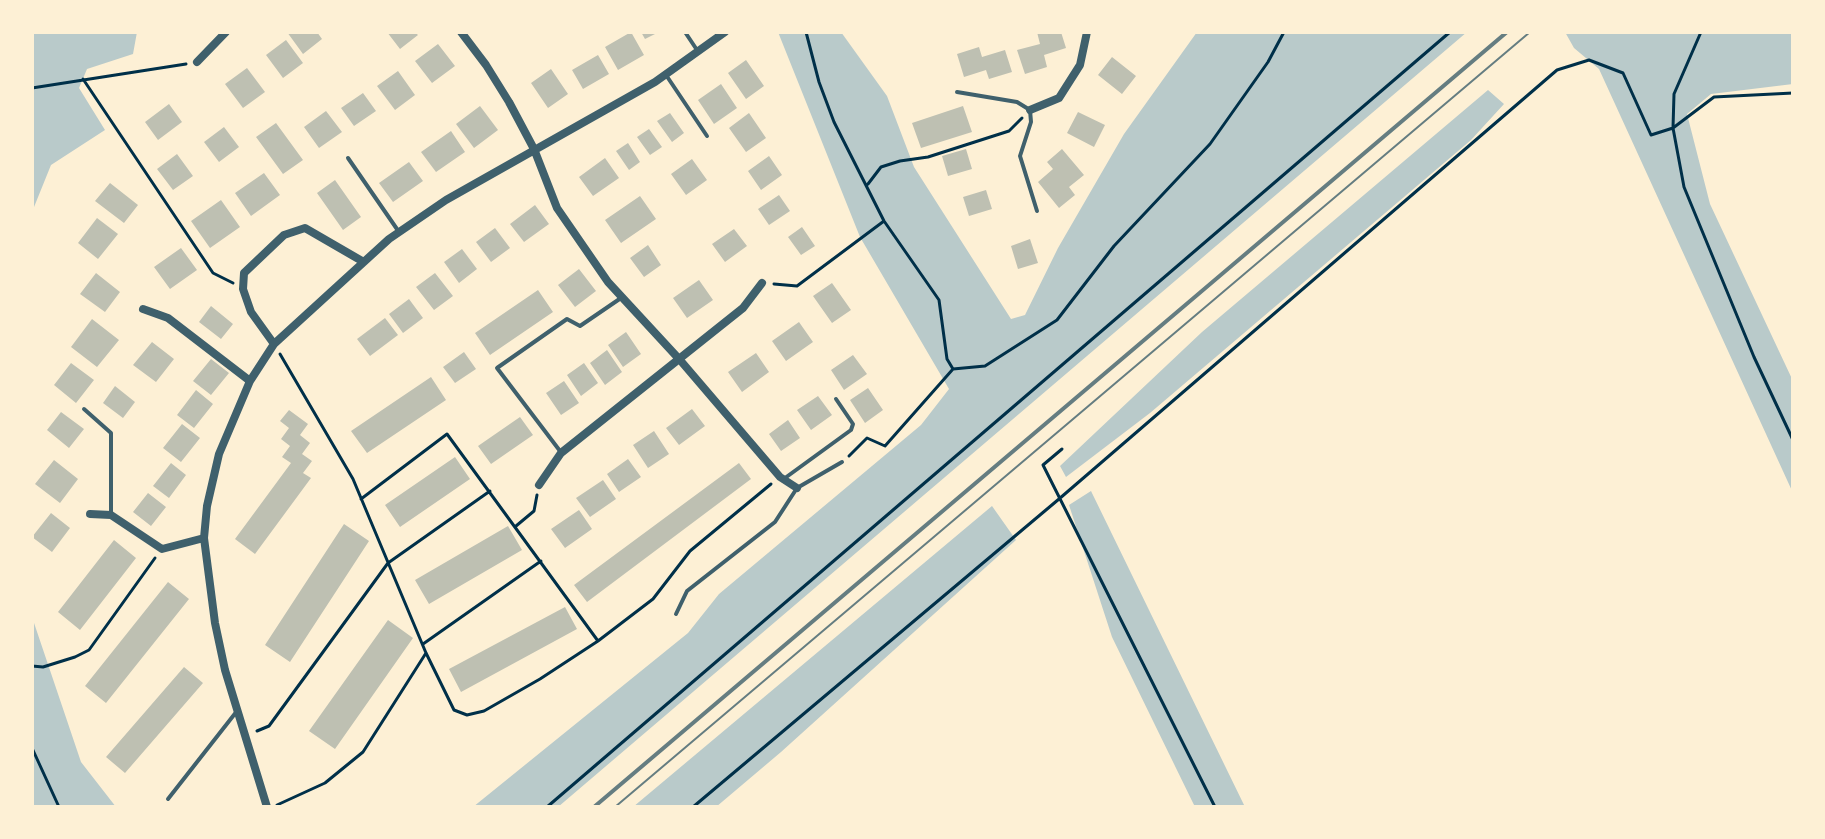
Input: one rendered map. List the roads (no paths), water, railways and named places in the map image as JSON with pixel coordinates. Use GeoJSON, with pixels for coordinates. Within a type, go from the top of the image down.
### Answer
{"type":"FeatureCollection","features":[{"type":"Feature","properties":{"kind":"street"},"geometry":{"type":"LineString","coordinates":[[197,62],[226,32]]}},
{"type":"Feature","properties":{"kind":"street"},"geometry":{"type":"LineString","coordinates":[[461,32],[486,65],[534,149],[557,208],[621,298],[680,360],[782,478],[797,488]]}},
{"type":"Feature","properties":{"kind":"street"},"geometry":{"type":"LineString","coordinates":[[267,807],[225,670],[215,623],[204,538],[207,506],[219,454],[250,381],[274,344],[362,261],[399,232],[446,200],[666,75],[725,32]]}},
{"type":"Feature","properties":{"kind":"street"},"geometry":{"type":"LineString","coordinates":[[1030,110],[1059,98],[1080,65],[1087,32]]}},
{"type":"Feature","properties":{"kind":"street"},"geometry":{"type":"LineString","coordinates":[[274,344],[251,312],[243,289],[244,273],[284,235],[305,228],[362,261]]}},
{"type":"Feature","properties":{"kind":"street"},"geometry":{"type":"LineString","coordinates":[[539,485],[561,453],[743,308],[762,283]]}},
{"type":"Feature","properties":{"kind":"street"},"geometry":{"type":"LineString","coordinates":[[143,309],[168,318],[250,381]]}},
{"type":"Feature","properties":{"kind":"street"},"geometry":{"type":"LineString","coordinates":[[90,514],[111,515],[162,549],[204,538]]}},
{"type":"Feature","properties":{"kind":"lane"},"geometry":{"type":"LineString","coordinates":[[685,32],[698,52]]}},
{"type":"Feature","properties":{"kind":"lane"},"geometry":{"type":"LineString","coordinates":[[666,75],[707,136]]}},
{"type":"Feature","properties":{"kind":"lane"},"geometry":{"type":"LineString","coordinates":[[957,92],[1017,102],[1030,110],[1031,122],[1020,156],[1037,211]]}},
{"type":"Feature","properties":{"kind":"lane"},"geometry":{"type":"LineString","coordinates":[[348,158],[399,232]]}},
{"type":"Feature","properties":{"kind":"lane"},"geometry":{"type":"LineString","coordinates":[[561,453],[497,368],[567,319],[580,326],[621,298]]}},
{"type":"Feature","properties":{"kind":"lane"},"geometry":{"type":"LineString","coordinates":[[782,478],[851,430],[853,424],[836,399]]}},
{"type":"Feature","properties":{"kind":"lane"},"geometry":{"type":"LineString","coordinates":[[84,409],[111,433],[111,515]]}},
{"type":"Feature","properties":{"kind":"lane"},"geometry":{"type":"LineString","coordinates":[[676,614],[687,591],[775,522],[797,488],[842,462]]}},
{"type":"Feature","properties":{"kind":"lane"},"geometry":{"type":"LineString","coordinates":[[168,799],[238,710]]}},
{"type":"Feature","properties":{"kind":"tram line"},"geometry":{"type":"LineString","coordinates":[[615,807],[1530,32]]}},
{"type":"Feature","properties":{"kind":"railway"},"geometry":{"type":"LineString","coordinates":[[594,807],[1507,32]]}}]}
